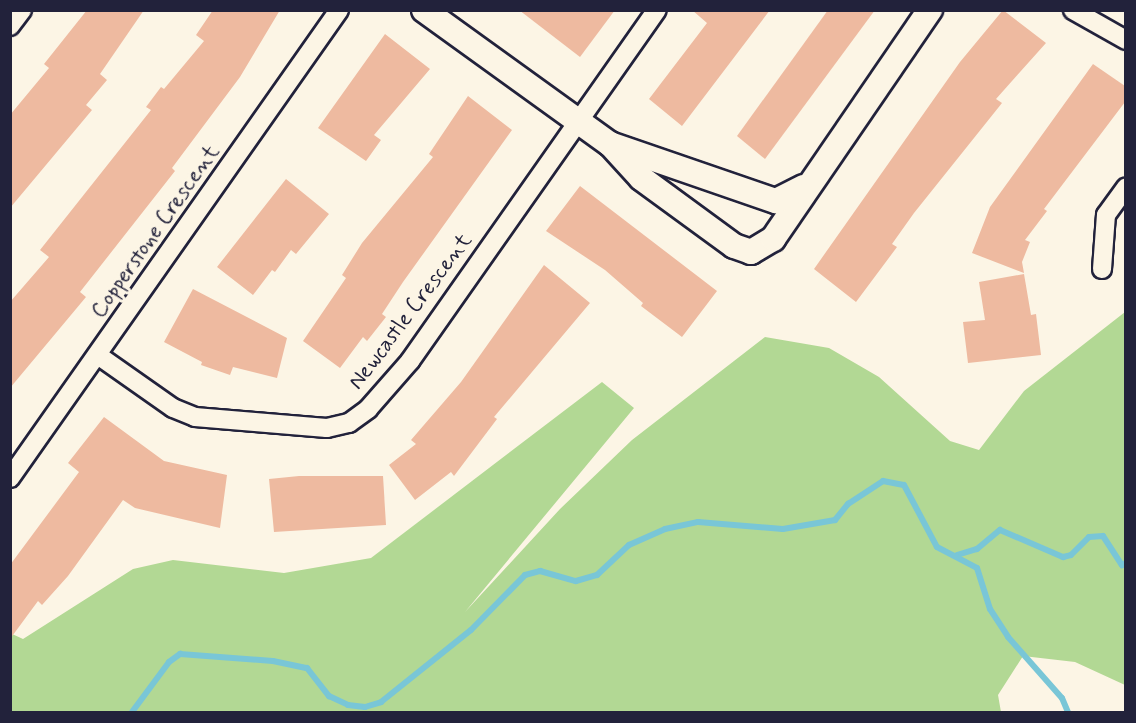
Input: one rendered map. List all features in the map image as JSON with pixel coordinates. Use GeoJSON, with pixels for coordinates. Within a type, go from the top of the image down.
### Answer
{"type":"FeatureCollection","features":[{"type":"Feature","properties":{"kind":"street"},"geometry":{"type":"LineString","coordinates":[[10,26],[22,10]]}},
{"type":"Feature","properties":{"kind":"street","name":"Copperstone Crescent"},"geometry":{"type":"LineString","coordinates":[[10,478],[99,356],[339,10]]}},
{"type":"Feature","properties":{"kind":"street"},"geometry":{"type":"LineString","coordinates":[[424,10],[578,124],[610,144],[759,197],[785,199],[808,183]]}},
{"type":"Feature","properties":{"kind":"street","name":"Newcastle Crescent"},"geometry":{"type":"LineString","coordinates":[[99,356],[173,408],[195,417],[327,428],[349,423],[368,409],[410,361],[657,10]]}},
{"type":"Feature","properties":{"kind":"street"},"geometry":{"type":"LineString","coordinates":[[610,144],[641,178],[741,250],[760,249],[773,239],[808,183],[930,10]]}},
{"type":"Feature","properties":{"kind":"street"},"geometry":{"type":"LineString","coordinates":[[1073,10],[1125,40]]}},
{"type":"Feature","properties":{"kind":"street"},"geometry":{"type":"LineString","coordinates":[[1102,268],[1106,215],[1125,187]]}},
{"type":"Feature","properties":{"kind":"street"},"geometry":{"type":"LineString","coordinates":[[759,197],[776,213],[778,221],[773,239]]}},
{"type":"Feature","properties":{"kind":"green space"},"geometry":{"type":"Polygon","coordinates":[[[1125,312],[1125,685],[1075,662],[1023,656],[998,695],[1001,712],[11,712],[10,633],[23,639],[133,569],[173,560],[284,573],[371,558],[602,382],[634,408],[465,612],[560,509],[632,440],[765,337],[829,348],[879,377],[950,441],[979,450],[1024,391],[1125,312]]]}},
{"type":"Feature","properties":{"kind":"building"},"geometry":{"type":"Polygon","coordinates":[[[87,10],[144,10],[100,74],[107,80],[86,105],[92,110],[10,208],[10,115],[49,68],[44,64],[87,10]]]}},
{"type":"Feature","properties":{"kind":"building"},"geometry":{"type":"Polygon","coordinates":[[[213,10],[280,10],[240,77],[172,168],[175,171],[80,292],[86,297],[10,388],[10,302],[49,257],[40,250],[151,110],[146,107],[161,87],[164,89],[204,41],[196,35],[213,10]]]}},
{"type":"Feature","properties":{"kind":"building"},"geometry":{"type":"Polygon","coordinates":[[[519,10],[615,10],[580,57],[519,10]]]}},
{"type":"Feature","properties":{"kind":"building"},"geometry":{"type":"Polygon","coordinates":[[[692,10],[770,10],[682,126],[649,99],[707,23],[692,10]]]}},
{"type":"Feature","properties":{"kind":"building"},"geometry":{"type":"Polygon","coordinates":[[[828,10],[875,10],[765,159],[737,136],[828,10]]]}},
{"type":"Feature","properties":{"kind":"building"},"geometry":{"type":"Polygon","coordinates":[[[1003,10],[1046,43],[996,99],[1002,103],[914,213],[892,244],[897,247],[856,302],[814,269],[960,62],[1003,10]]]}},
{"type":"Feature","properties":{"kind":"building"},"geometry":{"type":"Polygon","coordinates":[[[385,34],[430,69],[374,135],[381,140],[366,161],[318,128],[385,34]]]}},
{"type":"Feature","properties":{"kind":"building"},"geometry":{"type":"Polygon","coordinates":[[[1093,64],[1125,86],[1125,102],[1044,209],[1047,211],[1025,240],[1030,242],[1022,262],[1024,273],[972,253],[990,207],[1093,64]]]}},
{"type":"Feature","properties":{"kind":"building"},"geometry":{"type":"Polygon","coordinates":[[[468,96],[512,130],[403,282],[382,314],[386,317],[367,341],[363,337],[340,368],[303,341],[346,278],[342,275],[362,243],[433,157],[429,154],[468,96]]]}},
{"type":"Feature","properties":{"kind":"building"},"geometry":{"type":"Polygon","coordinates":[[[286,179],[329,214],[296,254],[291,250],[275,272],[272,270],[253,295],[217,267],[286,179]]]}},
{"type":"Feature","properties":{"kind":"building"},"geometry":{"type":"Polygon","coordinates":[[[580,186],[717,291],[682,337],[641,306],[643,303],[605,270],[546,231],[580,186]]]}},
{"type":"Feature","properties":{"kind":"building"},"geometry":{"type":"Polygon","coordinates":[[[544,265],[590,303],[494,417],[497,419],[454,476],[451,472],[415,500],[389,465],[416,444],[411,440],[461,382],[544,265]]]}},
{"type":"Feature","properties":{"kind":"building"},"geometry":{"type":"Polygon","coordinates":[[[1024,274],[1031,315],[1036,314],[1041,355],[968,363],[963,322],[985,320],[979,282],[1024,274]]]}},
{"type":"Feature","properties":{"kind":"building"},"geometry":{"type":"Polygon","coordinates":[[[193,289],[287,338],[277,378],[233,367],[230,375],[201,365],[202,362],[164,342],[193,289]]]}},
{"type":"Feature","properties":{"kind":"building"},"geometry":{"type":"Polygon","coordinates":[[[104,417],[164,461],[227,475],[220,528],[135,508],[123,500],[68,576],[42,605],[38,601],[10,639],[10,565],[79,472],[68,463],[104,417]]]}},
{"type":"Feature","properties":{"kind":"building"},"geometry":{"type":"Polygon","coordinates":[[[299,476],[383,476],[386,525],[274,532],[269,479],[299,476]]]}},
{"type":"Feature","properties":{"kind":"waterway"},"geometry":{"type":"LineString","coordinates":[[132,712],[169,662],[180,654],[273,661],[307,668],[329,696],[348,705],[365,707],[381,702],[471,630],[525,575],[540,571],[576,581],[597,575],[629,545],[665,529],[698,522],[783,529],[835,520],[848,504],[883,481],[904,485],[937,547],[977,568],[990,609],[1008,637],[1062,698],[1068,712]]}},
{"type":"Feature","properties":{"kind":"waterway"},"geometry":{"type":"LineString","coordinates":[[957,555],[977,549],[1000,530],[1063,557],[1071,555],[1089,537],[1103,536],[1122,565],[1126,563]]}}]}
